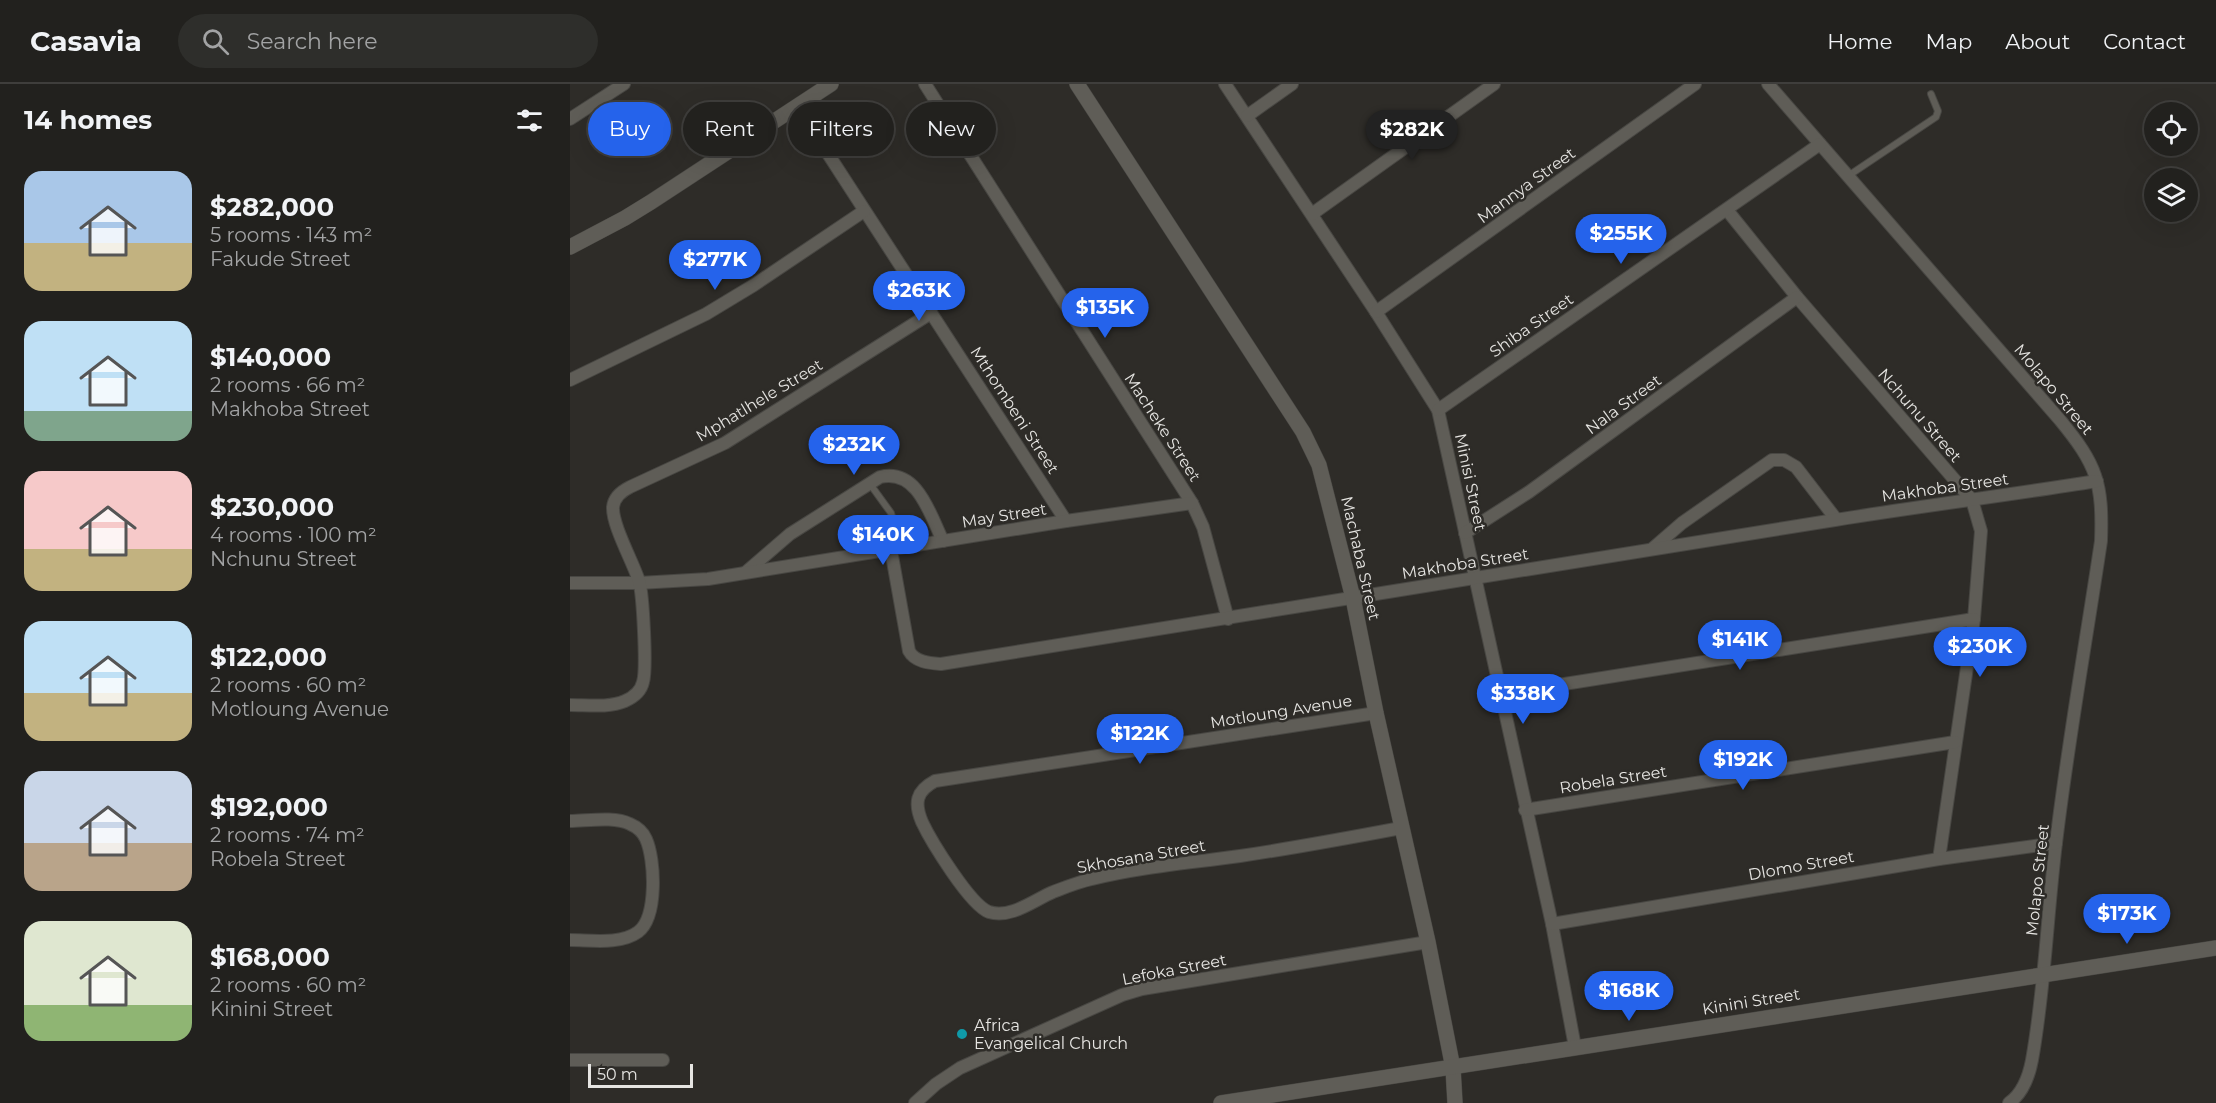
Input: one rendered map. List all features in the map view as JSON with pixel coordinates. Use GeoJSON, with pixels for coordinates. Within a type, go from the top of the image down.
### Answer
{"type":"FeatureCollection","features":[{"type":"Feature","properties":{"kind":"street"},"geometry":{"type":"LineString","coordinates":[[570,119],[624,84]]}},
{"type":"Feature","properties":{"kind":"street"},"geometry":{"type":"LineString","coordinates":[[803,102],[831,84]]}},
{"type":"Feature","properties":{"kind":"street","name":"Macheke Street"},"geometry":{"type":"LineString","coordinates":[[925,84],[1192,503],[1203,527],[1228,619]]}},
{"type":"Feature","properties":{"kind":"street","name":"Machaba Street"},"geometry":{"type":"LineString","coordinates":[[1077,84],[1303,432],[1319,465],[1353,598],[1401,828],[1428,942],[1453,1068],[1455,1103]]}},
{"type":"Feature","properties":{"kind":"street","name":"Minisi Street"},"geometry":{"type":"LineString","coordinates":[[1225,84],[1376,312],[1437,410],[1552,924],[1575,1047]]}},
{"type":"Feature","properties":{"kind":"street"},"geometry":{"type":"LineString","coordinates":[[1247,116],[1292,84]]}},
{"type":"Feature","properties":{"kind":"street"},"geometry":{"type":"LineString","coordinates":[[1312,214],[1494,84]]}},
{"type":"Feature","properties":{"kind":"street","name":"Mannya Street"},"geometry":{"type":"LineString","coordinates":[[1376,312],[1695,84]]}},
{"type":"Feature","properties":{"kind":"street","name":"Molapo Street"},"geometry":{"type":"LineString","coordinates":[[1768,84],[2082,446],[2097,481],[2102,504],[2101,541],[2056,843],[2032,1062],[2025,1085],[2009,1103]]}},
{"type":"Feature","properties":{"kind":"street"},"geometry":{"type":"LineString","coordinates":[[570,247],[651,202],[788,112]]}},
{"type":"Feature","properties":{"kind":"street","name":"Shiba Street"},"geometry":{"type":"LineString","coordinates":[[1437,410],[1820,144]]}},
{"type":"Feature","properties":{"kind":"street","name":"Mthombeni Street"},"geometry":{"type":"LineString","coordinates":[[829,156],[1066,521]]}},
{"type":"Feature","properties":{"kind":"street","name":"Nchunu Street"},"geometry":{"type":"LineString","coordinates":[[1727,210],[1797,297],[1972,500],[1981,531],[1974,619],[1939,859]]}},
{"type":"Feature","properties":{"kind":"street"},"geometry":{"type":"LineString","coordinates":[[570,380],[706,314],[754,285],[864,211]]}},
{"type":"Feature","properties":{"kind":"street","name":"Nala Street"},"geometry":{"type":"LineString","coordinates":[[1465,533],[1538,486],[1797,297]]}},
{"type":"Feature","properties":{"kind":"street","name":"Mphatlhele Street"},"geometry":{"type":"LineString","coordinates":[[570,705],[624,702],[639,691],[644,681],[645,662],[639,583],[613,509],[614,503],[623,491],[725,443],[931,313]]}},
{"type":"Feature","properties":{"kind":"street"},"geometry":{"type":"LineString","coordinates":[[1651,550],[1682,523],[1772,460],[1784,460],[1796,467],[1836,519]]}},
{"type":"Feature","properties":{"kind":"street"},"geometry":{"type":"LineString","coordinates":[[744,573],[790,534],[880,477],[889,475],[897,475],[908,480],[918,490],[943,541]]}},
{"type":"Feature","properties":{"kind":"street","name":"Makhoba Street"},"geometry":{"type":"LineString","coordinates":[[896,549],[909,651],[911,656],[925,662],[940,664],[1836,519],[2097,481]]}},
{"type":"Feature","properties":{"kind":"street","name":"May Street"},"geometry":{"type":"LineString","coordinates":[[570,583],[697,580],[1192,503]]}},
{"type":"Feature","properties":{"kind":"street"},"geometry":{"type":"LineString","coordinates":[[1501,694],[1974,619]]}},
{"type":"Feature","properties":{"kind":"street","name":"Motloung Avenue"},"geometry":{"type":"LineString","coordinates":[[928,835],[917,805],[918,794],[925,786],[935,781],[1376,713]]}},
{"type":"Feature","properties":{"kind":"street","name":"Robela Street"},"geometry":{"type":"LineString","coordinates":[[1525,810],[1955,742]]}},
{"type":"Feature","properties":{"kind":"street"},"geometry":{"type":"LineString","coordinates":[[570,821],[627,822],[645,837],[651,855],[650,914],[639,931],[628,937],[613,939],[570,940]]}},
{"type":"Feature","properties":{"kind":"street","name":"Skhosana Street"},"geometry":{"type":"LineString","coordinates":[[928,835],[969,896],[990,912],[1003,912],[1018,909],[1072,884],[1113,874],[1278,851],[1401,828]]}},
{"type":"Feature","properties":{"kind":"street","name":"Dlomo Street"},"geometry":{"type":"LineString","coordinates":[[1552,924],[1939,859],[2056,843]]}},
{"type":"Feature","properties":{"kind":"street","name":"Lefoka Street"},"geometry":{"type":"LineString","coordinates":[[915,1103],[936,1084],[960,1068],[1122,995],[1142,989],[1428,942]]}},
{"type":"Feature","properties":{"kind":"street","name":"Kinini Street"},"geometry":{"type":"LineString","coordinates":[[1221,1103],[2216,948]]}},
{"type":"Feature","properties":{"kind":"street"},"geometry":{"type":"LineString","coordinates":[[570,1060],[663,1060]]}},
{"type":"Feature","properties":{"kind":"lane"},"geometry":{"type":"LineString","coordinates":[[1848,176],[1936,117],[1938,111],[1931,94]]}},
{"type":"Feature","properties":{"kind":"lane"},"geometry":{"type":"LineString","coordinates":[[870,484],[891,513],[896,549]]}},
{"type":"Feature","properties":{"kind":"place","name":"Africa Evangelical Church"},"geometry":{"type":"Point","coordinates":[962,1034]}}]}
